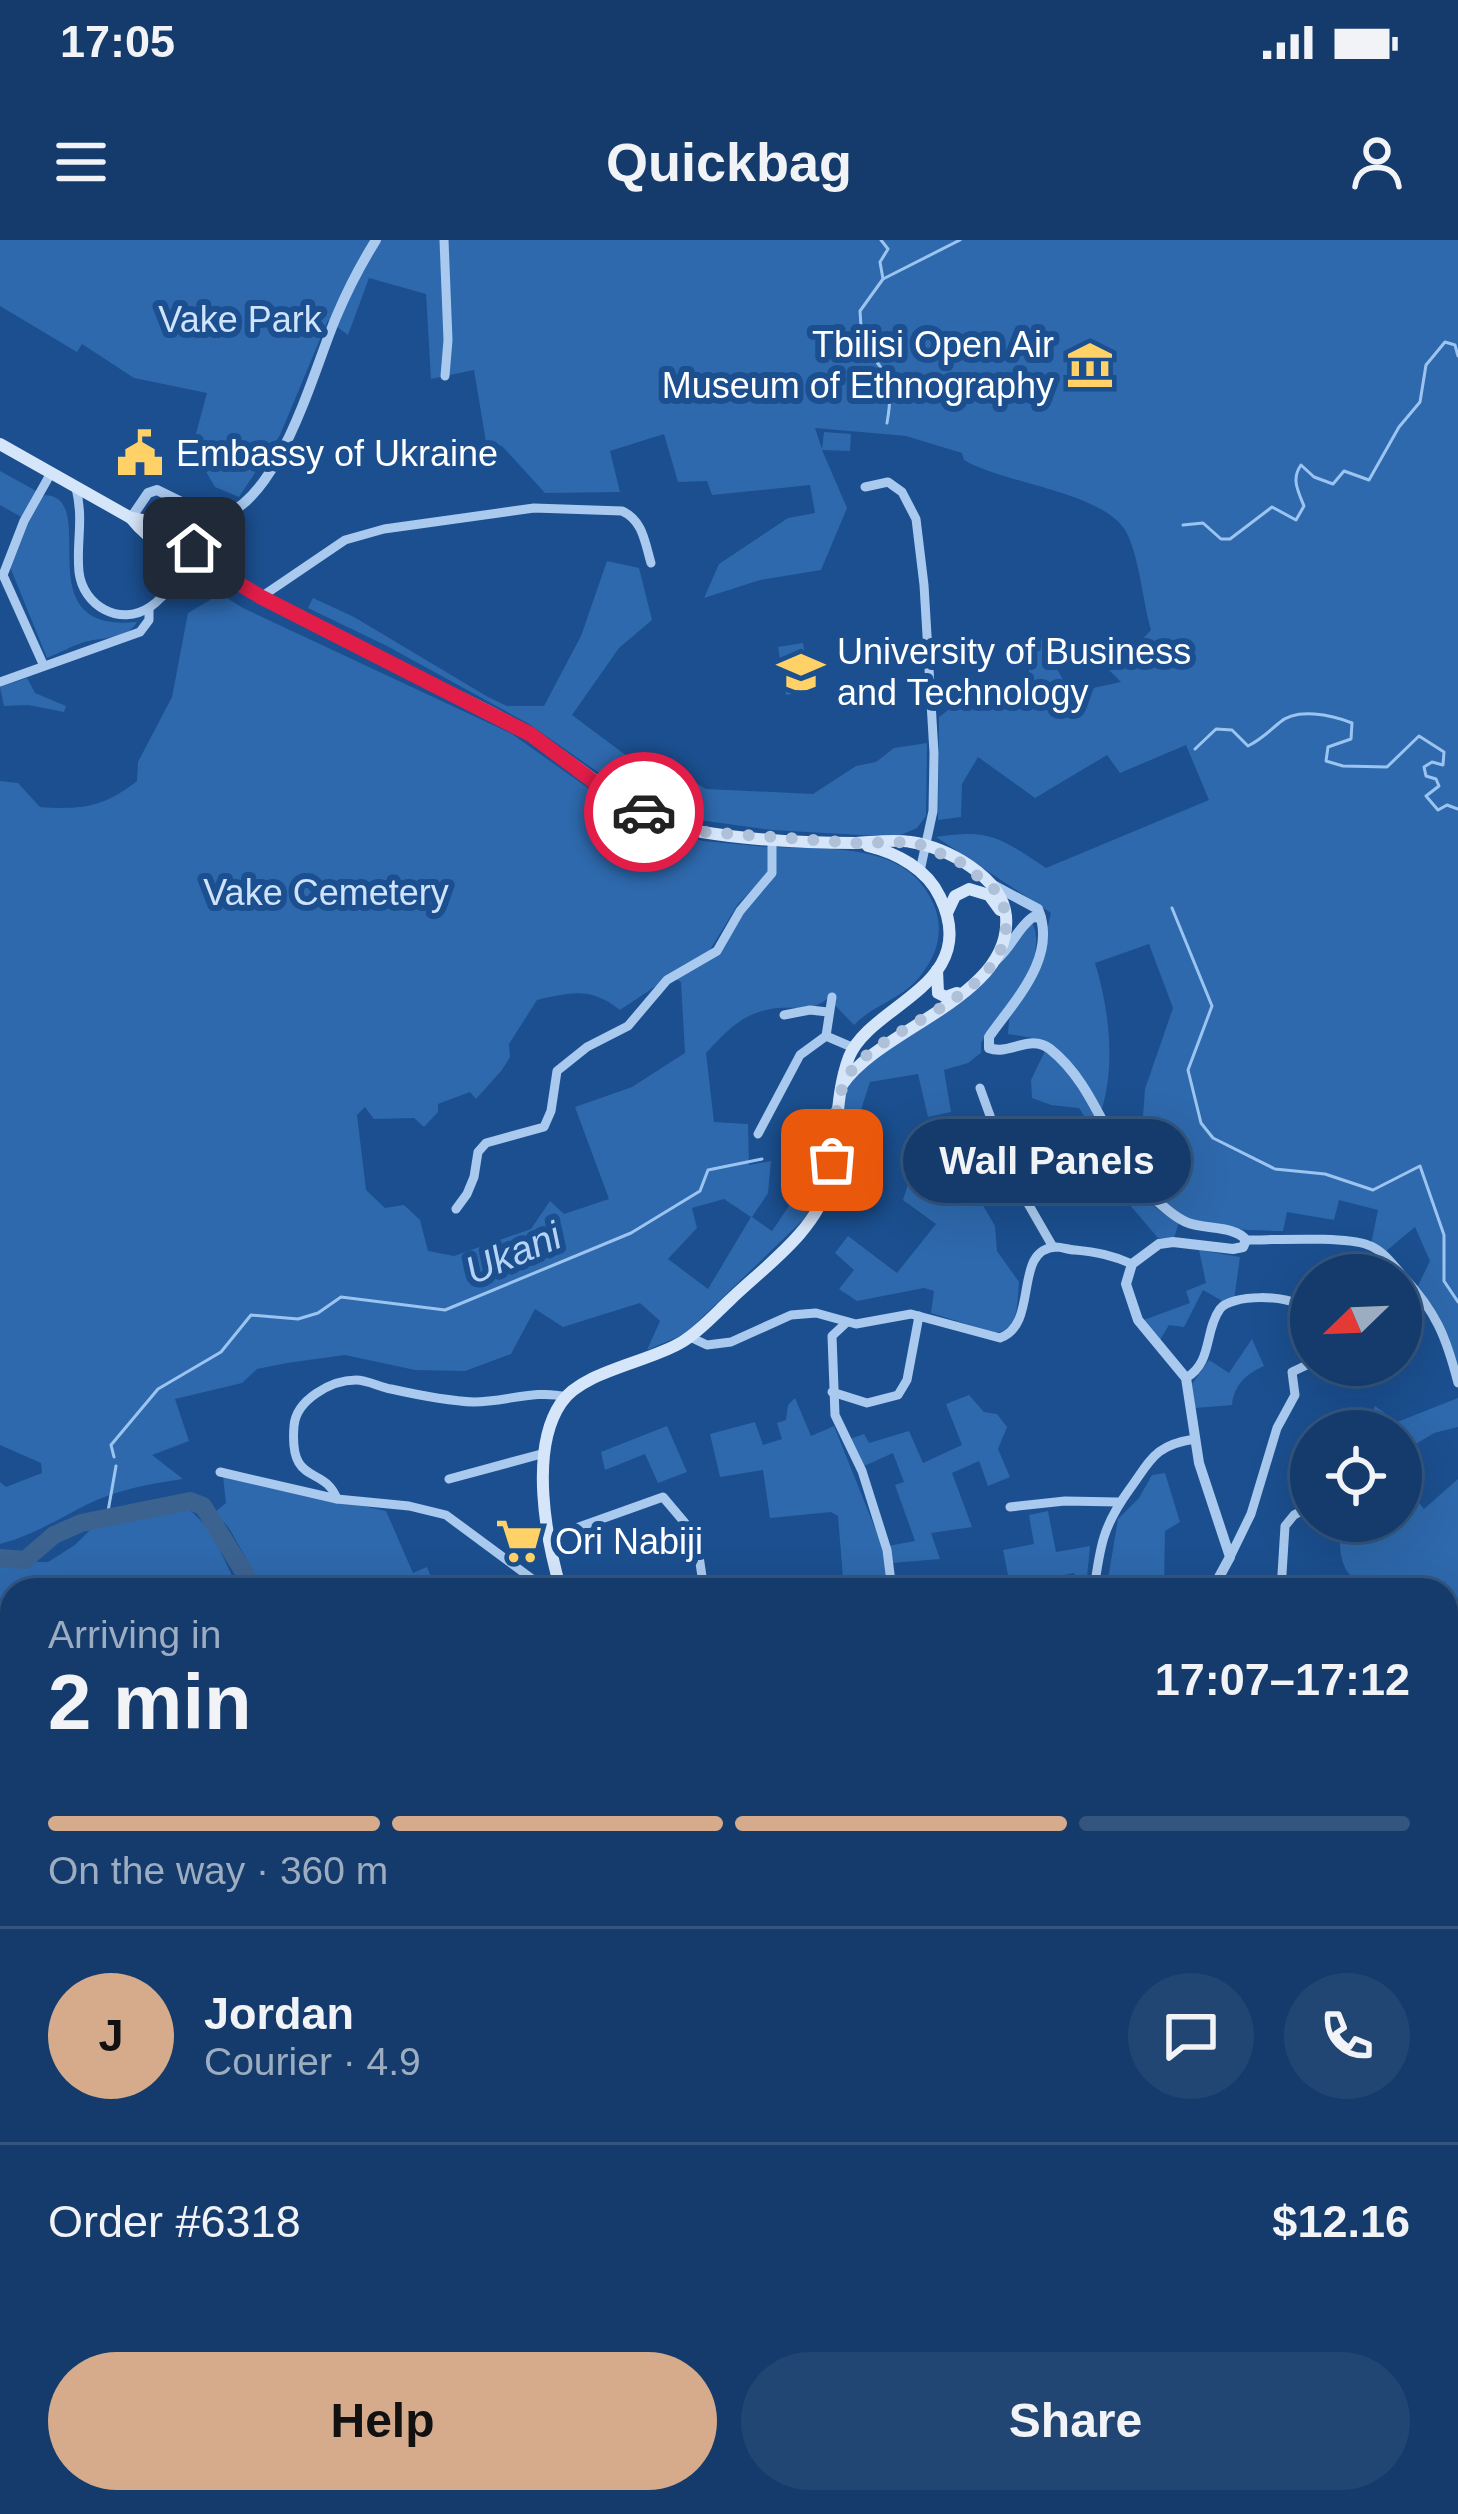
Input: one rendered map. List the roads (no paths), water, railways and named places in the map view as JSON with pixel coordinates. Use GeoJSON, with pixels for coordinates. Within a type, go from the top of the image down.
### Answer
{"type":"FeatureCollection","features":[{"type":"Feature","properties":{"kind":"main road"},"geometry":{"type":"LineString","coordinates":[[0,444],[130,518],[146,520],[191,554],[212,558],[223,574],[261,597],[530,734],[609,793],[646,813],[705,832],[925,845],[993,885],[1002,901],[1006,928],[996,960],[935,1015],[878,1047],[842,1085]]}},
{"type":"Feature","properties":{"kind":"main road"},"geometry":{"type":"LineString","coordinates":[[558,1578],[548,1538],[545,1453],[554,1417],[566,1397],[691,1337],[768,1264],[820,1205],[828,1185],[842,1085],[854,1048],[937,970],[947,944],[946,915],[937,891],[920,871],[887,851],[856,843]]}},
{"type":"Feature","properties":{"kind":"main road"},"geometry":{"type":"LineString","coordinates":[[946,915],[955,896],[974,889],[995,903],[1006,928]]}},
{"type":"Feature","properties":{"kind":"main road"},"geometry":{"type":"LineString","coordinates":[[937,970],[938,994],[946,997],[963,990]]}},
{"type":"Feature","properties":{"kind":"street"},"geometry":{"type":"LineString","coordinates":[[130,518],[148,493],[158,490],[214,518],[231,514],[249,496],[288,443],[336,317],[376,240]]}},
{"type":"Feature","properties":{"kind":"street"},"geometry":{"type":"LineString","coordinates":[[445,240],[445,376]]}},
{"type":"Feature","properties":{"kind":"street"},"geometry":{"type":"LineString","coordinates":[[43,664],[3,574],[24,521],[51,473]]}},
{"type":"Feature","properties":{"kind":"street"},"geometry":{"type":"LineString","coordinates":[[866,487],[889,482],[902,492],[916,520],[934,741],[933,811],[920,871]]}},
{"type":"Feature","properties":{"kind":"street"},"geometry":{"type":"LineString","coordinates":[[76,488],[82,513],[80,574],[84,589],[93,602],[120,615],[149,608]]}},
{"type":"Feature","properties":{"kind":"street"},"geometry":{"type":"LineString","coordinates":[[261,597],[345,540],[384,529],[534,508],[632,515],[651,563]]}},
{"type":"Feature","properties":{"kind":"street"},"geometry":{"type":"LineString","coordinates":[[0,682],[140,632],[149,620],[149,608],[191,554]]}},
{"type":"Feature","properties":{"kind":"street"},"geometry":{"type":"LineString","coordinates":[[905,841],[929,827]]}},
{"type":"Feature","properties":{"kind":"street"},"geometry":{"type":"LineString","coordinates":[[456,1209],[475,1177],[478,1152],[486,1143],[544,1126],[557,1071],[587,1047],[628,1026],[667,980],[718,951],[740,911],[772,873],[772,838]]}},
{"type":"Feature","properties":{"kind":"street"},"geometry":{"type":"LineString","coordinates":[[993,885],[1034,906],[1042,919],[1043,935],[1035,968],[989,1036],[989,1048],[998,1052],[1030,1043],[1048,1047],[1088,1095],[1121,1159],[1152,1197],[1181,1219],[1237,1232],[1246,1240],[1345,1240],[1371,1245],[1386,1256],[1436,1316],[1453,1352],[1458,1382]]}},
{"type":"Feature","properties":{"kind":"street"},"geometry":{"type":"LineString","coordinates":[[996,960],[1015,942],[1027,921],[1033,916],[1042,919]]}},
{"type":"Feature","properties":{"kind":"street"},"geometry":{"type":"LineString","coordinates":[[758,1134],[800,1055],[826,1036],[832,998]]}},
{"type":"Feature","properties":{"kind":"street"},"geometry":{"type":"LineString","coordinates":[[784,1015],[828,1012]]}},
{"type":"Feature","properties":{"kind":"street"},"geometry":{"type":"LineString","coordinates":[[826,1036],[854,1048]]}},
{"type":"Feature","properties":{"kind":"street"},"geometry":{"type":"LineString","coordinates":[[980,1088],[1011,1174],[1053,1247]]}},
{"type":"Feature","properties":{"kind":"street"},"geometry":{"type":"LineString","coordinates":[[1230,1557],[1198,1463],[1186,1378],[1146,1332],[1131,1306],[1126,1284],[1132,1264],[1165,1242],[1233,1249],[1246,1240]]}},
{"type":"Feature","properties":{"kind":"street"},"geometry":{"type":"LineString","coordinates":[[691,1337],[707,1345],[731,1342],[798,1313],[816,1312],[866,1324],[919,1316],[991,1339],[1005,1337],[1019,1324],[1032,1264],[1053,1247],[1100,1252],[1132,1264]]}},
{"type":"Feature","properties":{"kind":"street"},"geometry":{"type":"LineString","coordinates":[[1186,1378],[1200,1368],[1220,1309],[1231,1300],[1283,1298],[1290,1302]]}},
{"type":"Feature","properties":{"kind":"street"},"geometry":{"type":"LineString","coordinates":[[832,1392],[867,1403],[898,1395],[907,1380],[919,1316]]}},
{"type":"Feature","properties":{"kind":"street"},"geometry":{"type":"LineString","coordinates":[[847,1322],[832,1336],[835,1415],[862,1471],[887,1550],[890,1578]]}},
{"type":"Feature","properties":{"kind":"street"},"geometry":{"type":"LineString","coordinates":[[337,1498],[331,1487],[304,1472],[294,1452],[297,1412],[332,1386],[361,1380],[410,1393],[479,1402],[551,1393],[566,1397]]}},
{"type":"Feature","properties":{"kind":"street"},"geometry":{"type":"LineString","coordinates":[[1218,1578],[1251,1514],[1277,1429],[1295,1395],[1294,1386]]}},
{"type":"Feature","properties":{"kind":"street"},"geometry":{"type":"LineString","coordinates":[[1096,1578],[1108,1521],[1118,1502],[1149,1458],[1195,1438]]}},
{"type":"Feature","properties":{"kind":"street"},"geometry":{"type":"LineString","coordinates":[[449,1479],[545,1453]]}},
{"type":"Feature","properties":{"kind":"street"},"geometry":{"type":"LineString","coordinates":[[220,1472],[337,1498],[446,1515],[531,1578]]}},
{"type":"Feature","properties":{"kind":"street"},"geometry":{"type":"LineString","coordinates":[[548,1538],[663,1497],[696,1536],[702,1578]]}},
{"type":"Feature","properties":{"kind":"street"},"geometry":{"type":"LineString","coordinates":[[1010,1508],[1065,1501],[1118,1502]]}},
{"type":"Feature","properties":{"kind":"street"},"geometry":{"type":"LineString","coordinates":[[1282,1578],[1285,1526],[1290,1520]]}},
{"type":"Feature","properties":{"kind":"waterway"},"geometry":{"type":"LineString","coordinates":[[881,240],[888,249],[880,262],[883,279],[860,311],[862,342],[889,386],[887,423]]}},
{"type":"Feature","properties":{"kind":"waterway"},"geometry":{"type":"LineString","coordinates":[[883,279],[960,240]]}},
{"type":"Feature","properties":{"kind":"waterway"},"geometry":{"type":"LineString","coordinates":[[1183,525],[1203,523],[1221,539],[1230,539],[1272,507],[1296,520],[1304,506],[1296,480],[1301,465],[1314,477],[1333,484],[1344,471],[1369,480],[1399,427],[1420,402],[1426,365],[1445,342],[1455,345],[1458,356]]}},
{"type":"Feature","properties":{"kind":"waterway"},"geometry":{"type":"LineString","coordinates":[[1195,749],[1216,729],[1232,730],[1248,746],[1286,718],[1314,714],[1352,723],[1351,739],[1328,747],[1326,761],[1387,767],[1419,736],[1444,752],[1443,765],[1432,762],[1424,767],[1426,776],[1436,779],[1439,786],[1426,796],[1438,810],[1447,805],[1458,809]]}},
{"type":"Feature","properties":{"kind":"waterway","name":"Ukani"},"geometry":{"type":"LineString","coordinates":[[1172,908],[1212,1006],[1188,1070],[1201,1123],[1213,1138],[1275,1169],[1325,1174],[1373,1190],[1420,1166],[1444,1235],[1444,1281],[1458,1302]]}},
{"type":"Feature","properties":{"kind":"waterway","name":"Ukani"},"geometry":{"type":"LineString","coordinates":[[114,1457],[111,1445],[158,1389],[221,1352],[251,1315],[298,1319],[318,1313],[341,1297],[445,1310],[631,1233],[700,1191],[708,1170],[762,1159]]}},
{"type":"Feature","properties":{"kind":"waterway","name":"Ukani"},"geometry":{"type":"LineString","coordinates":[[107,1517],[116,1466]]}},
{"type":"Feature","properties":{"kind":"waterway"},"geometry":{"type":"LineString","coordinates":[[0,1558],[25,1560],[54,1535],[81,1523],[190,1501],[203,1506],[248,1578]]}},
{"type":"Feature","properties":{"kind":"place","name":"Tbilisi Open Air Museum of Ethnography"},"geometry":{"type":"Point","coordinates":[1090,365]}},
{"type":"Feature","properties":{"kind":"place","name":"Embassy of Ukraine"},"geometry":{"type":"Point","coordinates":[140,453]}},
{"type":"Feature","properties":{"kind":"place","name":"University of Business and Technology"},"geometry":{"type":"Point","coordinates":[801,672]}},
{"type":"Feature","properties":{"kind":"place","name":"Wall Panels"},"geometry":{"type":"Point","coordinates":[832,1160]}},
{"type":"Feature","properties":{"kind":"place","name":"Ori Nabiji"},"geometry":{"type":"Point","coordinates":[519,1541]}},
{"type":"Feature","properties":{"kind":"park label","name":"Vake Park"},"geometry":{"type":"Point","coordinates":[240,319]}},
{"type":"Feature","properties":{"kind":"park label","name":"Vake Cemetery"},"geometry":{"type":"Point","coordinates":[326,892]}}]}
